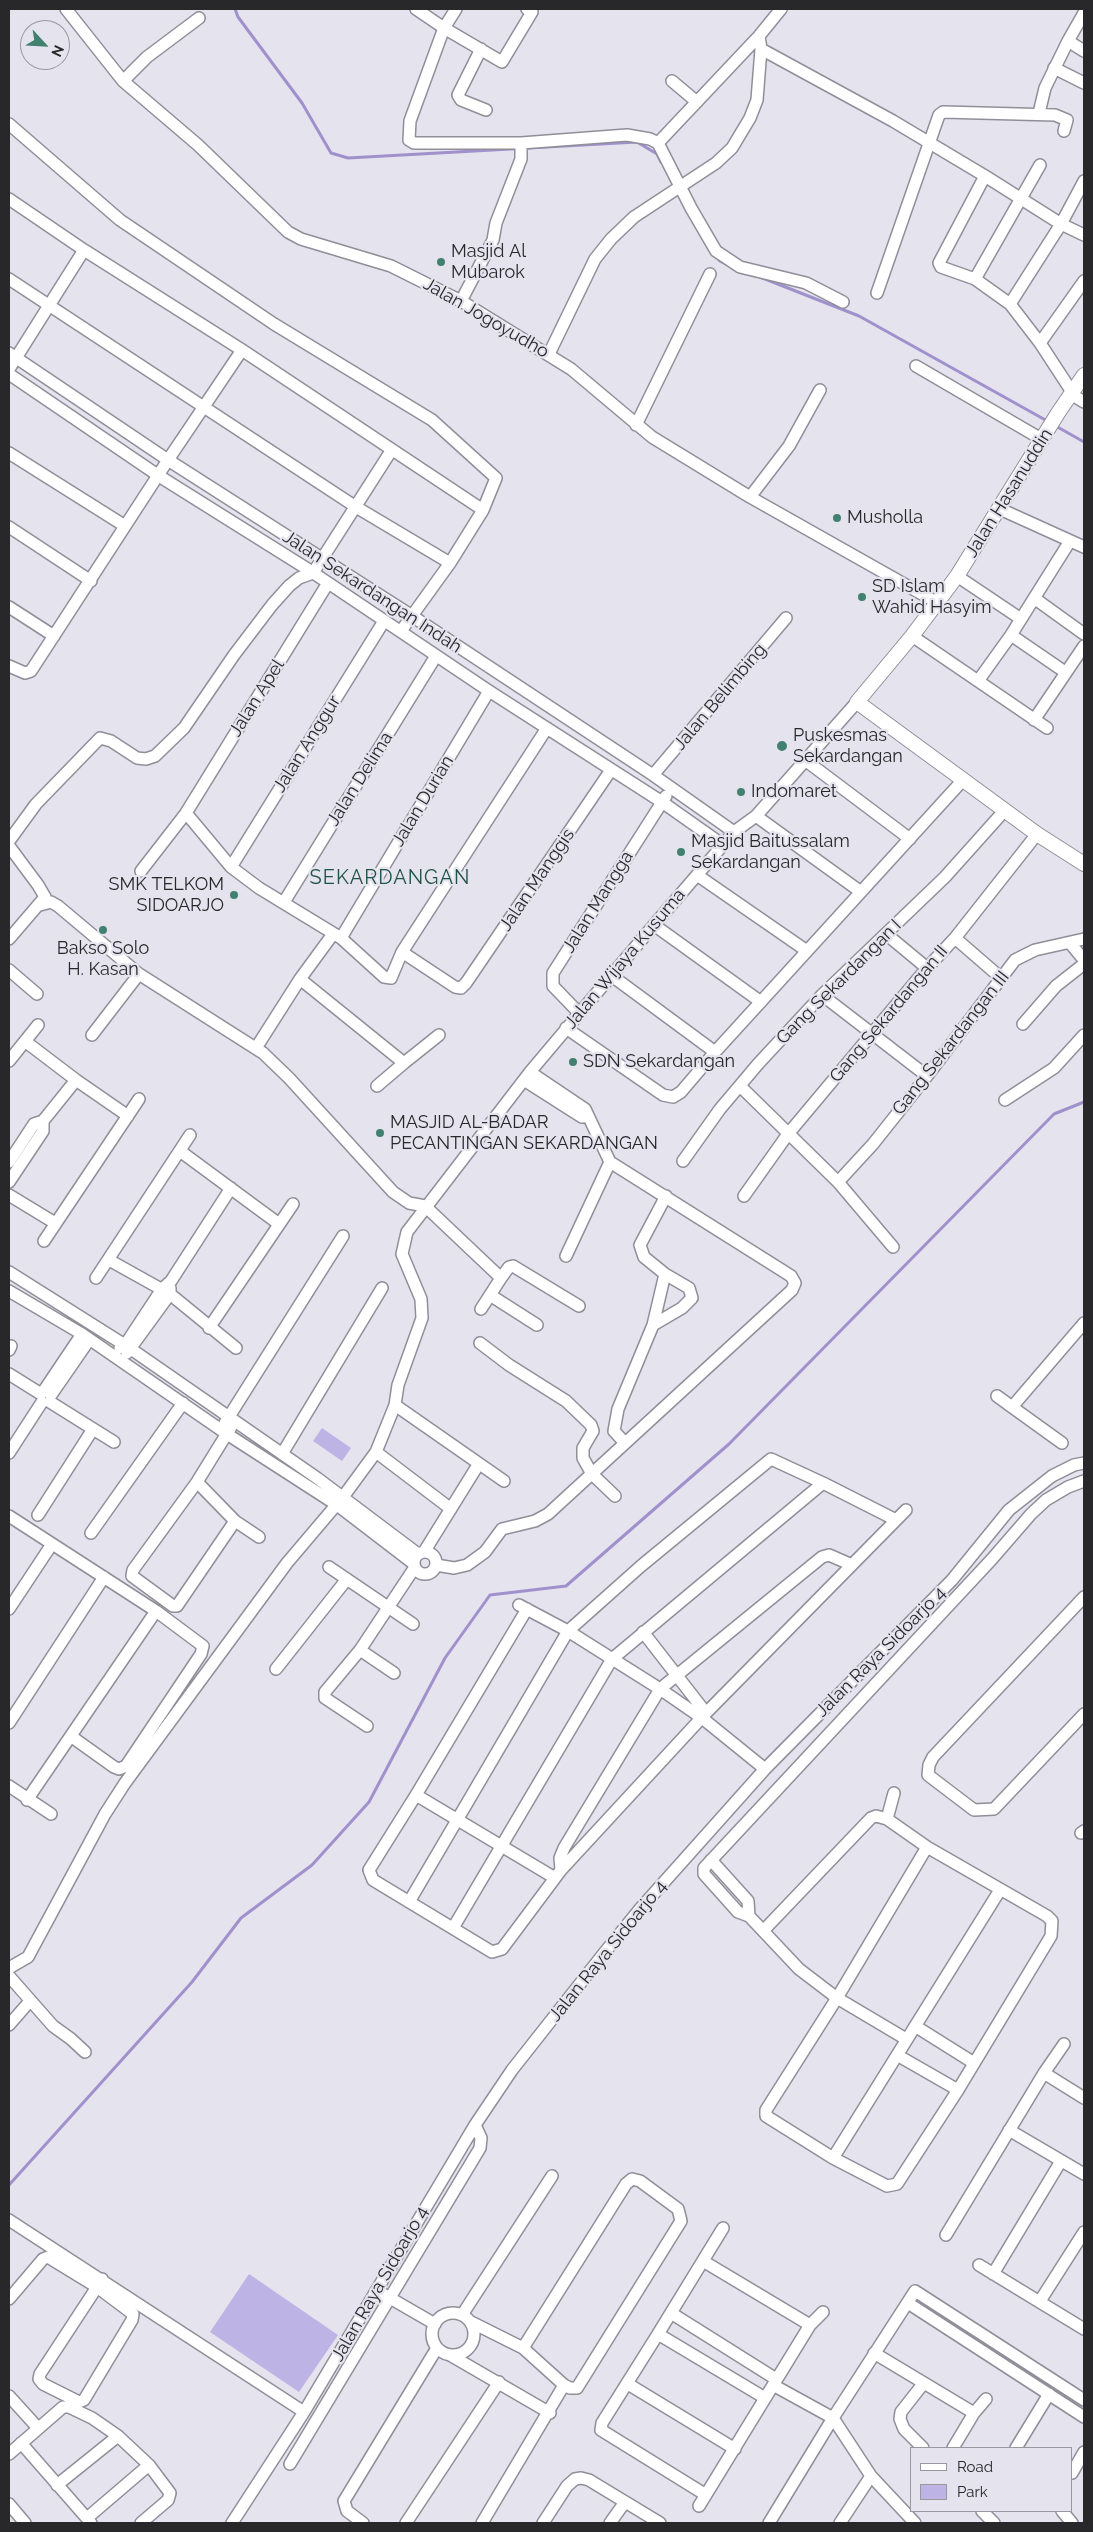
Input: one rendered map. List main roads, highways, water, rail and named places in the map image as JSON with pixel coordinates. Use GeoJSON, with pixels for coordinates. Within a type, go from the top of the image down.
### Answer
{"type":"FeatureCollection","features":[{"type":"Feature","properties":{"kind":"main road","name":"Jalan Hasanuddin"},"geometry":{"type":"LineString","coordinates":[[1084,375],[1058,413],[957,576],[912,636],[857,702],[1037,834],[1084,864]]}},
{"type":"Feature","properties":{"kind":"waterway"},"geometry":{"type":"LineString","coordinates":[[235,9],[238,17],[302,103],[331,153],[348,158],[637,142],[657,154],[661,162]]}},
{"type":"Feature","properties":{"kind":"waterway"},"geometry":{"type":"LineString","coordinates":[[716,256],[726,264]]}},
{"type":"Feature","properties":{"kind":"waterway"},"geometry":{"type":"LineString","coordinates":[[760,277],[859,316],[1049,422]]}},
{"type":"Feature","properties":{"kind":"waterway"},"geometry":{"type":"LineString","coordinates":[[1054,425],[1084,442]]}},
{"type":"Feature","properties":{"kind":"waterway"},"geometry":{"type":"LineString","coordinates":[[9,2185],[192,1982],[241,1918],[312,1865],[369,1802],[445,1658],[490,1595],[566,1586],[729,1444],[1054,1114],[1084,1102]]}},
{"type":"Feature","properties":{"kind":"place","name":"Masjid Al Mubarok"},"geometry":{"type":"Point","coordinates":[441,262]}},
{"type":"Feature","properties":{"kind":"place","name":"Musholla"},"geometry":{"type":"Point","coordinates":[837,518]}},
{"type":"Feature","properties":{"kind":"place","name":"SD Islam Wahid Hasyim"},"geometry":{"type":"Point","coordinates":[862,597]}},
{"type":"Feature","properties":{"kind":"place","name":"Puskesmas Sekardangan"},"geometry":{"type":"Point","coordinates":[782,746]}},
{"type":"Feature","properties":{"kind":"place","name":"Indomaret"},"geometry":{"type":"Point","coordinates":[741,792]}},
{"type":"Feature","properties":{"kind":"place","name":"Masjid Baitussalam Sekardangan"},"geometry":{"type":"Point","coordinates":[681,852]}},
{"type":"Feature","properties":{"kind":"place","name":"SMK TELKOM SIDOARJO"},"geometry":{"type":"Point","coordinates":[234,895]}},
{"type":"Feature","properties":{"kind":"place","name":"Bakso Solo H. Kasan"},"geometry":{"type":"Point","coordinates":[103,930]}},
{"type":"Feature","properties":{"kind":"place","name":"SDN Sekardangan"},"geometry":{"type":"Point","coordinates":[573,1062]}},
{"type":"Feature","properties":{"kind":"place","name":"MASJID AL-BADAR PECANTINGAN SEKARDANGAN"},"geometry":{"type":"Point","coordinates":[380,1133]}},
{"type":"Feature","properties":{"kind":"district","name":"SEKARDANGAN"},"geometry":{"type":"Point","coordinates":[390,878]}}]}
